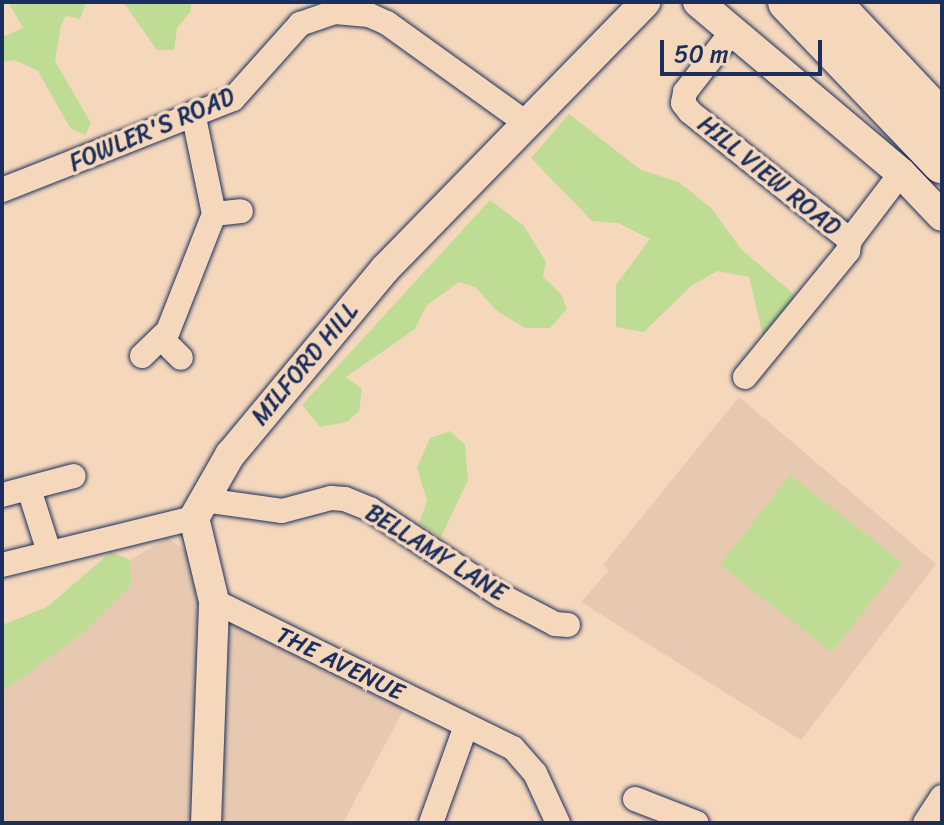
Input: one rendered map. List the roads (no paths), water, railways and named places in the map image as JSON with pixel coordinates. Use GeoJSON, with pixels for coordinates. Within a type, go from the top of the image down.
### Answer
{"type":"FeatureCollection","features":[{"type":"Feature","properties":{"kind":"highway"},"geometry":{"type":"LineString","coordinates":[[767,2],[850,46]]}},
{"type":"Feature","properties":{"kind":"highway"},"geometry":{"type":"LineString","coordinates":[[788,2],[850,46],[942,121]]}},
{"type":"Feature","properties":{"kind":"highway"},"geometry":{"type":"LineString","coordinates":[[830,2],[850,46],[942,163]]}},
{"type":"Feature","properties":{"kind":"highway"},"geometry":{"type":"LineString","coordinates":[[841,2],[850,46]]}},
{"type":"Feature","properties":{"kind":"street","name":"MILFORD HILL"},"geometry":{"type":"LineString","coordinates":[[199,509],[230,455],[364,293],[525,122],[646,2]]}},
{"type":"Feature","properties":{"kind":"street"},"geometry":{"type":"LineString","coordinates":[[698,2],[731,33],[901,173],[942,216]]}},
{"type":"Feature","properties":{"kind":"street","name":"FOWLER'S ROAD"},"geometry":{"type":"LineString","coordinates":[[2,190],[242,93],[310,18],[351,12],[369,15],[408,36],[525,122]]}},
{"type":"Feature","properties":{"kind":"street","name":"HILL VIEW ROAD"},"geometry":{"type":"LineString","coordinates":[[731,33],[685,92],[683,103],[850,240]]}},
{"type":"Feature","properties":{"kind":"street"},"geometry":{"type":"LineString","coordinates":[[142,356],[161,338],[214,214],[193,113]]}},
{"type":"Feature","properties":{"kind":"street","name":"HILL VIEW ROAD"},"geometry":{"type":"LineString","coordinates":[[745,377],[848,251],[850,240],[901,173]]}},
{"type":"Feature","properties":{"kind":"street"},"geometry":{"type":"LineString","coordinates":[[214,214],[241,211]]}},
{"type":"Feature","properties":{"kind":"street"},"geometry":{"type":"LineString","coordinates":[[161,338],[181,358]]}},
{"type":"Feature","properties":{"kind":"street"},"geometry":{"type":"LineString","coordinates":[[2,495],[74,476]]}},
{"type":"Feature","properties":{"kind":"street"},"geometry":{"type":"LineString","coordinates":[[29,489],[49,552]]}},
{"type":"Feature","properties":{"kind":"street","name":"BELLAMY LANE"},"geometry":{"type":"LineString","coordinates":[[199,509],[282,511],[331,498],[345,499],[370,509],[502,596],[555,624],[568,625]]}},
{"type":"Feature","properties":{"kind":"street"},"geometry":{"type":"LineString","coordinates":[[2,565],[199,509],[214,601],[206,823]]}},
{"type":"Feature","properties":{"kind":"street","name":"THE AVENUE"},"geometry":{"type":"LineString","coordinates":[[214,601],[513,748],[535,773],[558,823]]}},
{"type":"Feature","properties":{"kind":"street"},"geometry":{"type":"LineString","coordinates":[[431,823],[466,726]]}},
{"type":"Feature","properties":{"kind":"street"},"geometry":{"type":"LineString","coordinates":[[925,823],[942,797]]}},
{"type":"Feature","properties":{"kind":"street"},"geometry":{"type":"LineString","coordinates":[[635,799],[697,823]]}}]}
